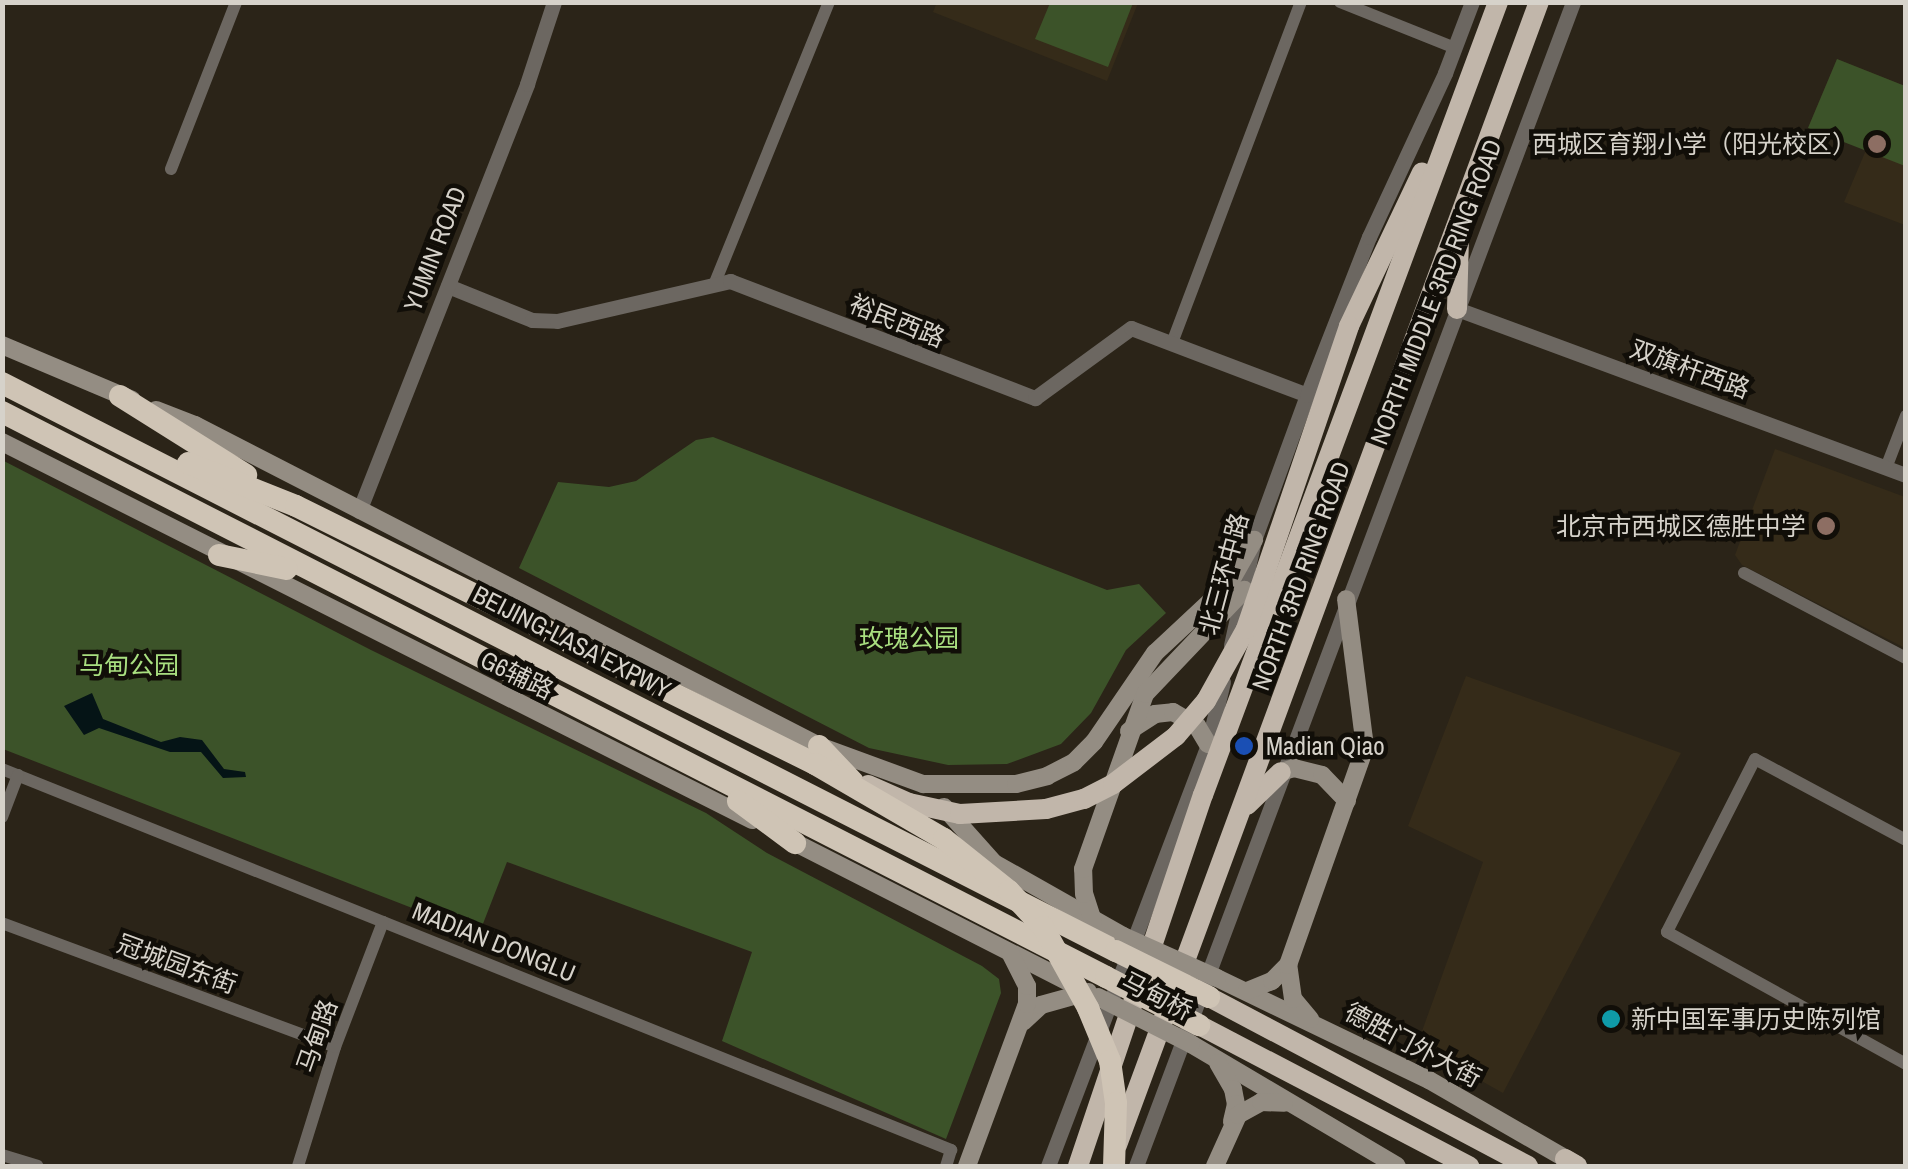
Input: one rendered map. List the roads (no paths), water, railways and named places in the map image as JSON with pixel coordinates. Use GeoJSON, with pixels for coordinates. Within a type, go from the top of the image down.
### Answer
{"type":"FeatureCollection","features":[{"type":"Feature","properties":{"kind":"highway","name":"NORTH 3RD RING ROAD"},"geometry":{"type":"LineString","coordinates":[[1078,1166],[1203,795],[1498,2]]}},
{"type":"Feature","properties":{"kind":"highway","name":"NORTH 3RD RING ROAD"},"geometry":{"type":"LineString","coordinates":[[1112,1166],[1539,2]]}},
{"type":"Feature","properties":{"kind":"highway"},"geometry":{"type":"LineString","coordinates":[[59,412],[296,506],[909,802],[960,814],[1032,810],[1084,799],[1144,764],[1206,701],[1232,660],[1350,326],[1475,62]]}},
{"type":"Feature","properties":{"kind":"highway"},"geometry":{"type":"LineString","coordinates":[[1457,309],[1460,218]]}},
{"type":"Feature","properties":{"kind":"highway","name":"BEIJING-LASA EXPWY"},"geometry":{"type":"LineString","coordinates":[[2,383],[948,864],[1110,934]]}},
{"type":"Feature","properties":{"kind":"highway"},"geometry":{"type":"LineString","coordinates":[[120,396],[296,506]]}},
{"type":"Feature","properties":{"kind":"highway"},"geometry":{"type":"LineString","coordinates":[[2,412],[678,758],[1098,989]]}},
{"type":"Feature","properties":{"kind":"highway"},"geometry":{"type":"LineString","coordinates":[[219,555],[314,575]]}},
{"type":"Feature","properties":{"kind":"highway"},"geometry":{"type":"LineString","coordinates":[[1203,795],[1208,744]]}},
{"type":"Feature","properties":{"kind":"highway"},"geometry":{"type":"LineString","coordinates":[[817,755],[914,847]]}},
{"type":"Feature","properties":{"kind":"highway"},"geometry":{"type":"LineString","coordinates":[[817,755],[944,839],[1009,891],[1043,928],[1075,981],[1110,1061],[1116,1103],[1112,1166]]}},
{"type":"Feature","properties":{"kind":"highway"},"geometry":{"type":"LineString","coordinates":[[678,758],[795,843]]}},
{"type":"Feature","properties":{"kind":"highway"},"geometry":{"type":"LineString","coordinates":[[1242,809],[1281,772]]}},
{"type":"Feature","properties":{"kind":"highway","name":"马甸桥"},"geometry":{"type":"LineString","coordinates":[[1110,934],[1213,988]]}},
{"type":"Feature","properties":{"kind":"highway"},"geometry":{"type":"LineString","coordinates":[[1213,988],[1528,1166]]}},
{"type":"Feature","properties":{"kind":"highway","name":"马甸桥"},"geometry":{"type":"LineString","coordinates":[[1098,989],[1195,1034]]}},
{"type":"Feature","properties":{"kind":"highway"},"geometry":{"type":"LineString","coordinates":[[1195,1034],[1469,1166]]}},
{"type":"Feature","properties":{"kind":"main road"},"geometry":{"type":"LineString","coordinates":[[2,345],[195,425],[817,755],[924,784],[955,788],[1016,784],[1048,776],[1074,762],[1094,742],[1147,663],[1229,584],[1254,540]]}},
{"type":"Feature","properties":{"kind":"main road","name":"G6辅路"},"geometry":{"type":"LineString","coordinates":[[2,442],[1010,952],[1098,989]]}},
{"type":"Feature","properties":{"kind":"main road"},"geometry":{"type":"LineString","coordinates":[[1110,934],[1084,894],[1083,869],[1128,731],[1146,694],[1166,668],[1244,590]]}},
{"type":"Feature","properties":{"kind":"main road"},"geometry":{"type":"LineString","coordinates":[[1246,991],[1272,981],[1288,966],[1365,747],[1346,600]]}},
{"type":"Feature","properties":{"kind":"main road"},"geometry":{"type":"LineString","coordinates":[[1128,731],[1156,714],[1173,712],[1197,726],[1208,744]]}},
{"type":"Feature","properties":{"kind":"main road"},"geometry":{"type":"LineString","coordinates":[[1281,772],[1294,768],[1322,776],[1348,801]]}},
{"type":"Feature","properties":{"kind":"main road"},"geometry":{"type":"LineString","coordinates":[[924,784],[994,863],[1110,934]]}},
{"type":"Feature","properties":{"kind":"main road"},"geometry":{"type":"LineString","coordinates":[[1048,895],[1083,869]]}},
{"type":"Feature","properties":{"kind":"main road"},"geometry":{"type":"LineString","coordinates":[[970,1166],[1022,1022],[1028,986],[1010,952]]}},
{"type":"Feature","properties":{"kind":"main road"},"geometry":{"type":"LineString","coordinates":[[1288,966],[1293,999],[1310,1019]]}},
{"type":"Feature","properties":{"kind":"main road","name":"德胜门外大街"},"geometry":{"type":"LineString","coordinates":[[1213,988],[1246,991],[1310,1019],[1429,1080],[1574,1164]]}},
{"type":"Feature","properties":{"kind":"main road"},"geometry":{"type":"LineString","coordinates":[[1022,1022],[1041,1005],[1098,989]]}},
{"type":"Feature","properties":{"kind":"main road"},"geometry":{"type":"LineString","coordinates":[[1195,1034],[1216,1058],[1233,1088],[1236,1104],[1215,1166]]}},
{"type":"Feature","properties":{"kind":"main road"},"geometry":{"type":"LineString","coordinates":[[1216,1058],[1397,1166]]}},
{"type":"Feature","properties":{"kind":"main road"},"geometry":{"type":"LineString","coordinates":[[1230,1129],[1246,1108],[1261,1102],[1294,1106]]}},
{"type":"Feature","properties":{"kind":"street"},"geometry":{"type":"LineString","coordinates":[[171,169],[236,2]]}},
{"type":"Feature","properties":{"kind":"street"},"geometry":{"type":"LineString","coordinates":[[714,285],[829,2]]}},
{"type":"Feature","properties":{"kind":"street"},"geometry":{"type":"LineString","coordinates":[[1172,342],[1301,2]]}},
{"type":"Feature","properties":{"kind":"street"},"geometry":{"type":"LineString","coordinates":[[1340,2],[1455,48]]}},
{"type":"Feature","properties":{"kind":"street","name":"北三环中路"},"geometry":{"type":"LineString","coordinates":[[1048,1166],[1208,744],[1254,540],[1306,395],[1369,237],[1472,2]]}},
{"type":"Feature","properties":{"kind":"street","name":"NORTH MIDDLE 3RD RING ROAD"},"geometry":{"type":"LineString","coordinates":[[1346,600],[1573,2]]}},
{"type":"Feature","properties":{"kind":"street","name":"YUMIN ROAD"},"geometry":{"type":"LineString","coordinates":[[359,512],[554,3]]}},
{"type":"Feature","properties":{"kind":"street","name":"裕民西路"},"geometry":{"type":"LineString","coordinates":[[448,286],[532,320],[557,321],[730,281],[1034,398],[1131,328],[1306,395]]}},
{"type":"Feature","properties":{"kind":"street","name":"双旗杆西路"},"geometry":{"type":"LineString","coordinates":[[1457,309],[1906,475]]}},
{"type":"Feature","properties":{"kind":"street"},"geometry":{"type":"LineString","coordinates":[[1886,468],[1906,416]]}},
{"type":"Feature","properties":{"kind":"street"},"geometry":{"type":"LineString","coordinates":[[1744,572],[1906,658]]}},
{"type":"Feature","properties":{"kind":"street"},"geometry":{"type":"LineString","coordinates":[[1136,1166],[1346,600]]}},
{"type":"Feature","properties":{"kind":"street"},"geometry":{"type":"LineString","coordinates":[[1906,840],[1755,759],[1667,932],[1906,1064]]}},
{"type":"Feature","properties":{"kind":"street","name":"MADIAN DONGLU"},"geometry":{"type":"LineString","coordinates":[[2,769],[952,1150],[946,1166]]}},
{"type":"Feature","properties":{"kind":"street"},"geometry":{"type":"LineString","coordinates":[[2,817],[18,775]]}},
{"type":"Feature","properties":{"kind":"street","name":"马甸路"},"geometry":{"type":"LineString","coordinates":[[298,1166],[335,1047],[383,922]]}},
{"type":"Feature","properties":{"kind":"street","name":"冠城园东街"},"geometry":{"type":"LineString","coordinates":[[2,924],[335,1047]]}},
{"type":"Feature","properties":{"kind":"street"},"geometry":{"type":"LineString","coordinates":[[2,1155],[38,1166]]}},
{"type":"Feature","properties":{"kind":"place","name":"西城区育翔小学（阳光校区）"},"geometry":{"type":"Point","coordinates":[1877,144]}},
{"type":"Feature","properties":{"kind":"place","name":"北京市西城区德胜中学"},"geometry":{"type":"Point","coordinates":[1826,526]}},
{"type":"Feature","properties":{"kind":"place","name":"Madian Qiao"},"geometry":{"type":"Point","coordinates":[1244,746]}},
{"type":"Feature","properties":{"kind":"place","name":"新中国军事历史陈列馆"},"geometry":{"type":"Point","coordinates":[1611,1019]}},
{"type":"Feature","properties":{"kind":"park label","name":"玫瑰公园"},"geometry":{"type":"Point","coordinates":[909,638]}},
{"type":"Feature","properties":{"kind":"park label","name":"马甸公园"},"geometry":{"type":"Point","coordinates":[129,665]}}]}
